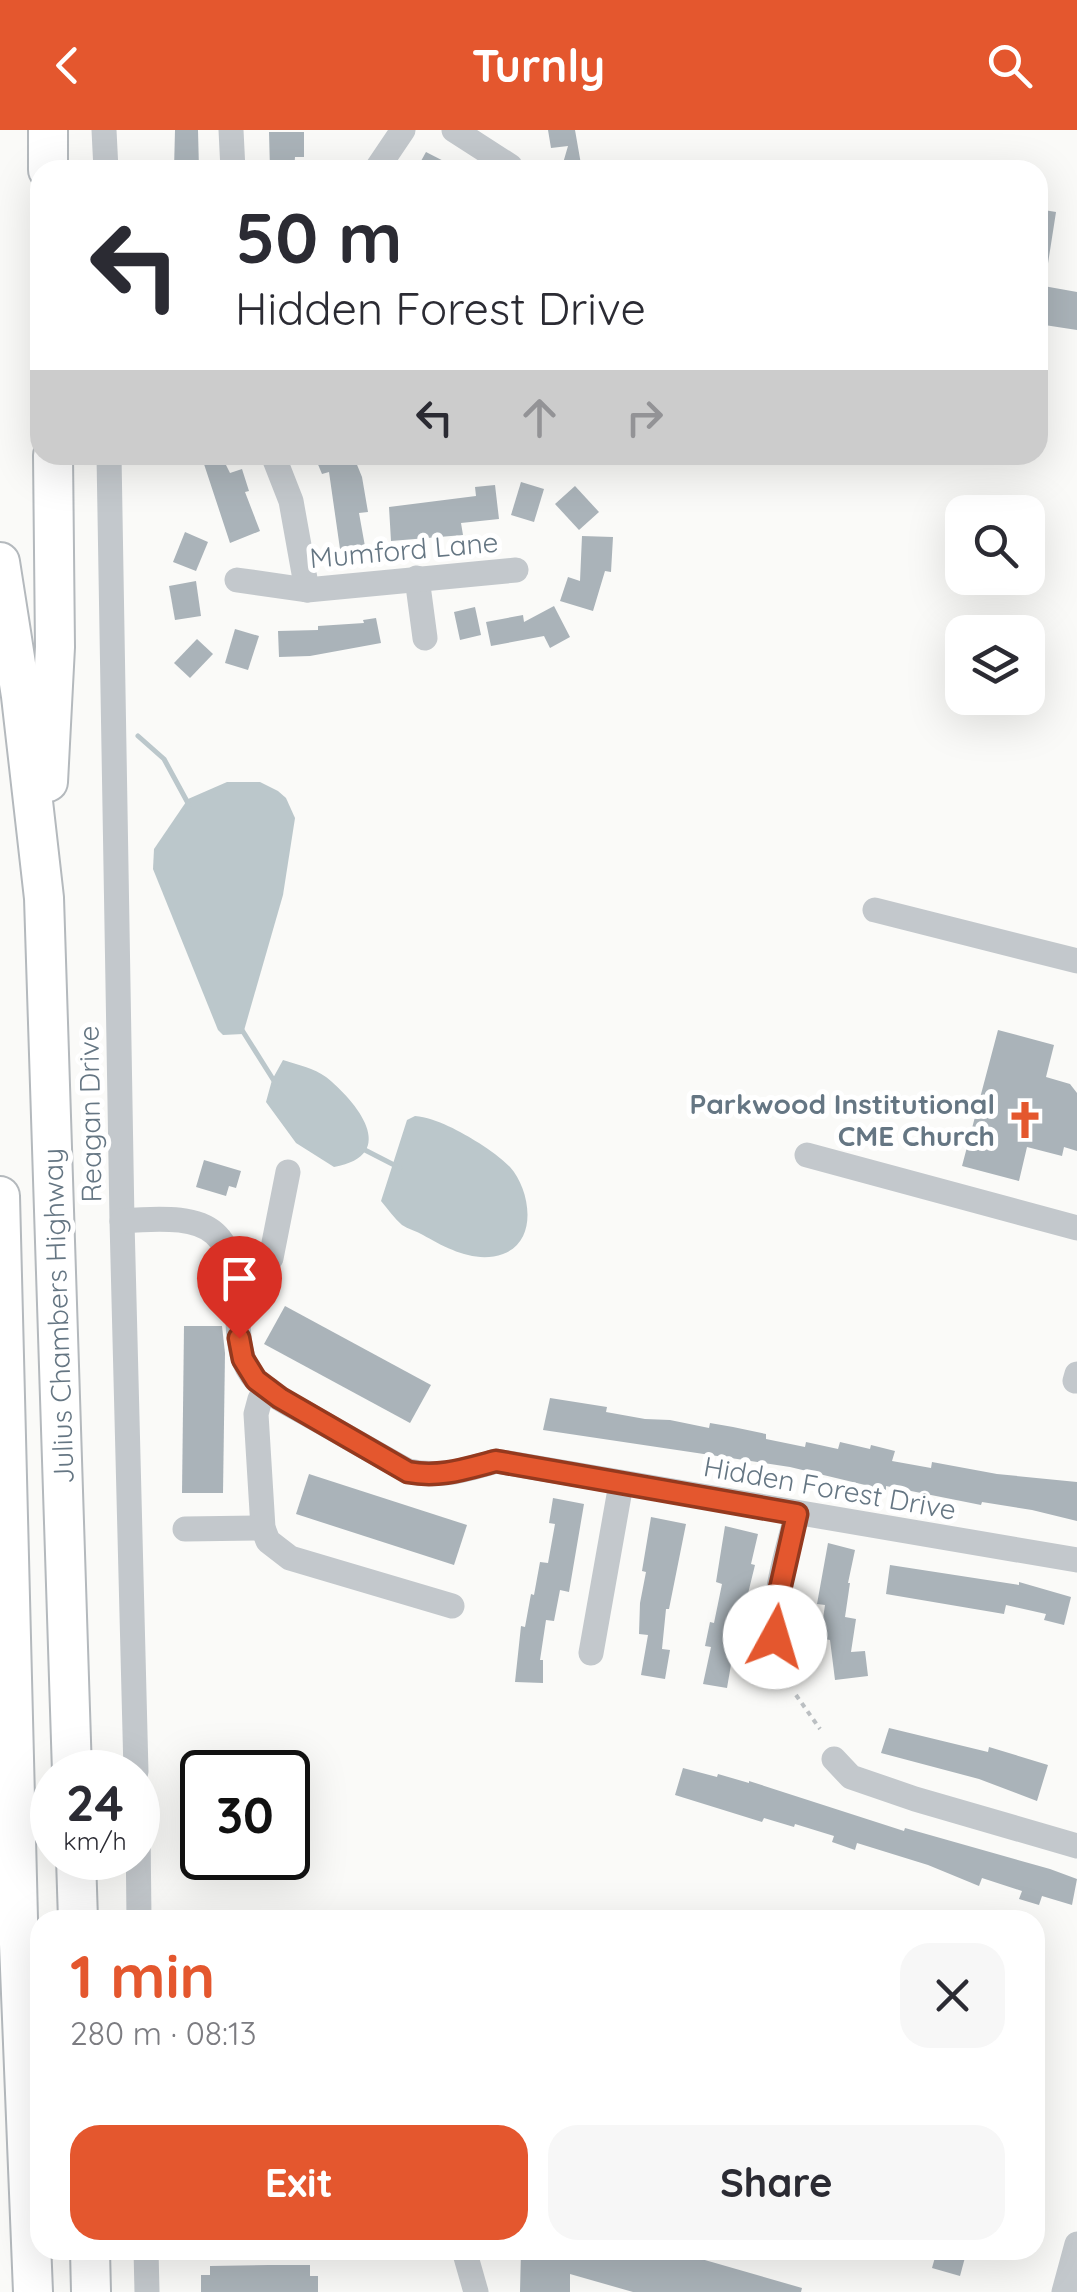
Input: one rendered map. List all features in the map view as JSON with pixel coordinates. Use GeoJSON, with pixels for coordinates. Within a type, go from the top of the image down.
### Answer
{"type":"FeatureCollection","features":[{"type":"Feature","properties":{"kind":"highway"},"geometry":{"type":"LineString","coordinates":[[48,130],[48,160]]}},
{"type":"Feature","properties":{"kind":"highway"},"geometry":{"type":"LineString","coordinates":[[41,859],[53,724],[53,465]]}},
{"type":"Feature","properties":{"kind":"highway"},"geometry":{"type":"LineString","coordinates":[[0,562],[22,696],[41,859]]}},
{"type":"Feature","properties":{"kind":"highway","name":"Julius Chambers Highway"},"geometry":{"type":"LineString","coordinates":[[41,859],[47,938],[71,1750]]}},
{"type":"Feature","properties":{"kind":"highway"},"geometry":{"type":"LineString","coordinates":[[0,1196],[30,2213]]}},
{"type":"Feature","properties":{"kind":"highway"},"geometry":{"type":"LineString","coordinates":[[0,1834],[24,2054]]}},
{"type":"Feature","properties":{"kind":"highway"},"geometry":{"type":"LineString","coordinates":[[77,1880],[78,1910]]}},
{"type":"Feature","properties":{"kind":"highway"},"geometry":{"type":"LineString","coordinates":[[32,2260],[33,2292]]}},
{"type":"Feature","properties":{"kind":"highway"},"geometry":{"type":"LineString","coordinates":[[90,2260],[91,2292]]}},
{"type":"Feature","properties":{"kind":"street"},"geometry":{"type":"LineString","coordinates":[[104,130],[106,160]]}},
{"type":"Feature","properties":{"kind":"street"},"geometry":{"type":"LineString","coordinates":[[231,130],[232,160]]}},
{"type":"Feature","properties":{"kind":"street"},"geometry":{"type":"LineString","coordinates":[[383,160],[403,130]]}},
{"type":"Feature","properties":{"kind":"street"},"geometry":{"type":"LineString","coordinates":[[454,130],[501,160]]}},
{"type":"Feature","properties":{"kind":"street","name":"Reagan Drive"},"geometry":{"type":"LineString","coordinates":[[109,465],[135,1750]]}},
{"type":"Feature","properties":{"kind":"street"},"geometry":{"type":"LineString","coordinates":[[277,465],[291,500],[307,590]]}},
{"type":"Feature","properties":{"kind":"street","name":"Mumford Lane"},"geometry":{"type":"LineString","coordinates":[[237,580],[307,590],[516,570]]}},
{"type":"Feature","properties":{"kind":"street"},"geometry":{"type":"LineString","coordinates":[[416,578],[424,638]]}},
{"type":"Feature","properties":{"kind":"street"},"geometry":{"type":"LineString","coordinates":[[875,910],[1077,961]]}},
{"type":"Feature","properties":{"kind":"street"},"geometry":{"type":"LineString","coordinates":[[807,1155],[1077,1228]]}},
{"type":"Feature","properties":{"kind":"street"},"geometry":{"type":"LineString","coordinates":[[237,1283],[262,1272],[271,1258],[288,1172]]}},
{"type":"Feature","properties":{"kind":"street","name":"Hidden Forest Drive"},"geometry":{"type":"LineString","coordinates":[[122,1221],[185,1220],[206,1227],[224,1240],[237,1283],[243,1359],[256,1380],[408,1472],[431,1476],[496,1461],[1077,1560]]}},
{"type":"Feature","properties":{"kind":"street"},"geometry":{"type":"LineString","coordinates":[[268,1389],[256,1414],[263,1528],[268,1541],[290,1558],[452,1606]]}},
{"type":"Feature","properties":{"kind":"street"},"geometry":{"type":"LineString","coordinates":[[591,1654],[621,1484]]}},
{"type":"Feature","properties":{"kind":"street"},"geometry":{"type":"LineString","coordinates":[[784,1666],[775,1637],[776,1618],[797,1514]]}},
{"type":"Feature","properties":{"kind":"street"},"geometry":{"type":"LineString","coordinates":[[185,1529],[263,1528]]}},
{"type":"Feature","properties":{"kind":"street"},"geometry":{"type":"LineString","coordinates":[[834,1759],[850,1777],[1077,1846]]}},
{"type":"Feature","properties":{"kind":"street"},"geometry":{"type":"LineString","coordinates":[[139,1880],[139,1910]]}},
{"type":"Feature","properties":{"kind":"street"},"geometry":{"type":"LineString","coordinates":[[1064,2292],[1077,2244]]}},
{"type":"Feature","properties":{"kind":"street"},"geometry":{"type":"LineString","coordinates":[[146,2260],[146,2292]]}},
{"type":"Feature","properties":{"kind":"street"},"geometry":{"type":"LineString","coordinates":[[467,2260],[476,2292]]}},
{"type":"Feature","properties":{"kind":"path"},"geometry":{"type":"LineString","coordinates":[[796,1696],[819,1728]]}},
{"type":"Feature","properties":{"kind":"shaded area"},"geometry":{"type":"Polygon","coordinates":[[[227,782],[260,782],[278,791],[286,798],[295,818],[283,895],[243,1034],[223,1035],[153,869],[154,849],[188,799],[227,782]]]}},
{"type":"Feature","properties":{"kind":"shaded area"},"geometry":{"type":"Polygon","coordinates":[[[283,1060],[326,1077],[359,1113],[369,1140],[365,1151],[354,1161],[334,1167],[296,1143],[266,1102],[283,1060]]]}},
{"type":"Feature","properties":{"kind":"shaded area"},"geometry":{"type":"Polygon","coordinates":[[[415,1116],[457,1130],[510,1167],[522,1188],[528,1214],[522,1238],[514,1247],[492,1257],[461,1253],[402,1225],[381,1201],[407,1120],[415,1116]]]}},
{"type":"Feature","properties":{"kind":"building"},"geometry":{"type":"Polygon","coordinates":[[[175,130],[198,130],[199,160],[174,160],[175,130]]]}},
{"type":"Feature","properties":{"kind":"building"},"geometry":{"type":"Polygon","coordinates":[[[548,130],[575,130],[580,160],[564,160],[568,146],[551,148],[548,130]]]}},
{"type":"Feature","properties":{"kind":"building"},"geometry":{"type":"Polygon","coordinates":[[[269,132],[304,132],[304,157],[270,160],[269,132]]]}},
{"type":"Feature","properties":{"kind":"building"},"geometry":{"type":"Polygon","coordinates":[[[426,152],[442,160],[422,160],[426,152]]]}},
{"type":"Feature","properties":{"kind":"building"},"geometry":{"type":"Polygon","coordinates":[[[1048,211],[1056,212],[1048,263],[1048,211]]]}},
{"type":"Feature","properties":{"kind":"building"},"geometry":{"type":"Polygon","coordinates":[[[1048,287],[1077,292],[1077,330],[1048,326],[1048,287]]]}},
{"type":"Feature","properties":{"kind":"building"},"geometry":{"type":"Polygon","coordinates":[[[204,465],[226,465],[230,473],[242,469],[249,491],[245,492],[260,531],[230,543],[204,465]]]}},
{"type":"Feature","properties":{"kind":"building"},"geometry":{"type":"Polygon","coordinates":[[[318,465],[357,465],[368,512],[359,513],[366,552],[341,556],[329,472],[322,474],[318,465]]]}},
{"type":"Feature","properties":{"kind":"building"},"geometry":{"type":"Polygon","coordinates":[[[521,482],[544,489],[534,522],[511,515],[521,482]]]}},
{"type":"Feature","properties":{"kind":"building"},"geometry":{"type":"Polygon","coordinates":[[[495,485],[499,519],[461,523],[463,535],[391,541],[389,507],[476,496],[475,487],[495,485]]]}},
{"type":"Feature","properties":{"kind":"building"},"geometry":{"type":"Polygon","coordinates":[[[575,486],[599,512],[579,530],[555,504],[575,486]]]}},
{"type":"Feature","properties":{"kind":"building"},"geometry":{"type":"Polygon","coordinates":[[[185,532],[208,542],[196,571],[173,562],[185,532]]]}},
{"type":"Feature","properties":{"kind":"building"},"geometry":{"type":"Polygon","coordinates":[[[582,536],[613,537],[611,572],[605,571],[593,611],[560,601],[568,577],[580,581],[582,536]]]}},
{"type":"Feature","properties":{"kind":"building"},"geometry":{"type":"Polygon","coordinates":[[[196,581],[201,616],[175,620],[169,586],[196,581]]]}},
{"type":"Feature","properties":{"kind":"building"},"geometry":{"type":"Polygon","coordinates":[[[554,606],[570,637],[550,648],[544,636],[491,646],[486,622],[523,615],[524,622],[554,606]]]}},
{"type":"Feature","properties":{"kind":"building"},"geometry":{"type":"Polygon","coordinates":[[[475,607],[481,635],[460,640],[454,612],[475,607]]]}},
{"type":"Feature","properties":{"kind":"building"},"geometry":{"type":"Polygon","coordinates":[[[376,618],[381,643],[310,656],[279,657],[278,631],[318,630],[318,626],[364,623],[363,620],[376,618]]]}},
{"type":"Feature","properties":{"kind":"building"},"geometry":{"type":"Polygon","coordinates":[[[235,629],[259,636],[248,670],[225,663],[235,629]]]}},
{"type":"Feature","properties":{"kind":"building"},"geometry":{"type":"Polygon","coordinates":[[[197,639],[213,654],[190,678],[174,663],[197,639]]]}},
{"type":"Feature","properties":{"kind":"building","name":"Parkwood Institutional CME Church"},"geometry":{"type":"Polygon","coordinates":[[[998,1030],[1054,1045],[1046,1077],[1070,1084],[1077,1093],[1077,1151],[1064,1147],[1062,1156],[1027,1147],[1019,1181],[962,1166],[998,1030]]]}},
{"type":"Feature","properties":{"kind":"building"},"geometry":{"type":"Polygon","coordinates":[[[204,1160],[241,1171],[236,1188],[229,1186],[226,1196],[196,1187],[204,1160]]]}},
{"type":"Feature","properties":{"kind":"building"},"geometry":{"type":"Polygon","coordinates":[[[285,1306],[431,1385],[410,1423],[264,1344],[285,1306]]]}},
{"type":"Feature","properties":{"kind":"building"},"geometry":{"type":"Polygon","coordinates":[[[184,1326],[222,1326],[223,1493],[182,1493],[184,1326]]]}},
{"type":"Feature","properties":{"kind":"building"},"geometry":{"type":"Polygon","coordinates":[[[550,1398],[607,1407],[606,1412],[645,1419],[709,1428],[710,1423],[733,1427],[805,1447],[806,1442],[838,1449],[840,1442],[870,1449],[871,1445],[895,1451],[892,1461],[931,1468],[932,1462],[997,1474],[1077,1482],[1077,1521],[886,1486],[886,1490],[790,1467],[543,1430],[550,1398]]]}},
{"type":"Feature","properties":{"kind":"building"},"geometry":{"type":"Polygon","coordinates":[[[309,1474],[467,1525],[454,1565],[296,1514],[309,1474]]]}},
{"type":"Feature","properties":{"kind":"building"},"geometry":{"type":"Polygon","coordinates":[[[553,1498],[584,1504],[569,1592],[560,1590],[554,1621],[546,1620],[540,1660],[543,1683],[515,1682],[521,1626],[525,1627],[540,1562],[548,1563],[555,1524],[549,1523],[553,1498]]]}},
{"type":"Feature","properties":{"kind":"building"},"geometry":{"type":"Polygon","coordinates":[[[651,1517],[686,1524],[666,1609],[662,1649],[670,1650],[665,1679],[641,1675],[648,1635],[639,1634],[646,1572],[642,1571],[651,1517]]]}},
{"type":"Feature","properties":{"kind":"building"},"geometry":{"type":"Polygon","coordinates":[[[725,1526],[758,1534],[751,1564],[755,1565],[739,1618],[727,1688],[703,1684],[711,1647],[705,1646],[722,1584],[716,1582],[725,1526]]]}},
{"type":"Feature","properties":{"kind":"building"},"geometry":{"type":"Polygon","coordinates":[[[828,1543],[855,1550],[845,1617],[856,1619],[851,1652],[865,1651],[868,1676],[835,1680],[830,1640],[820,1638],[825,1605],[817,1604],[828,1543]]]}},
{"type":"Feature","properties":{"kind":"building"},"geometry":{"type":"Polygon","coordinates":[[[890,1565],[1019,1582],[1071,1597],[1064,1625],[1044,1620],[1046,1614],[1006,1605],[1004,1614],[886,1594],[890,1565]]]}},
{"type":"Feature","properties":{"kind":"building"},"geometry":{"type":"Polygon","coordinates":[[[889,1728],[988,1752],[989,1747],[1048,1765],[1037,1801],[979,1779],[881,1753],[889,1728]]]}},
{"type":"Feature","properties":{"kind":"building"},"geometry":{"type":"Polygon","coordinates":[[[683,1768],[749,1781],[904,1831],[905,1828],[1050,1869],[1077,1879],[1072,1905],[1042,1896],[1039,1905],[1019,1899],[1022,1891],[982,1878],[979,1886],[857,1843],[855,1850],[832,1842],[834,1836],[795,1824],[794,1827],[764,1818],[762,1822],[675,1795],[683,1768]]]}},
{"type":"Feature","properties":{"kind":"building"},"geometry":{"type":"Polygon","coordinates":[[[521,2260],[705,2260],[802,2288],[801,2292],[633,2292],[570,2274],[570,2292],[520,2292],[521,2260]]]}},
{"type":"Feature","properties":{"kind":"building"},"geometry":{"type":"Polygon","coordinates":[[[934,2260],[964,2260],[960,2276],[932,2268],[934,2260]]]}},
{"type":"Feature","properties":{"kind":"building"},"geometry":{"type":"Polygon","coordinates":[[[310,2265],[310,2276],[318,2276],[318,2292],[201,2292],[201,2275],[210,2275],[210,2266],[310,2265]]]}},
{"type":"Feature","properties":{"kind":"waterway"},"geometry":{"type":"LineString","coordinates":[[138,736],[164,759],[189,805]]}},
{"type":"Feature","properties":{"kind":"waterway"},"geometry":{"type":"LineString","coordinates":[[242,1030],[276,1084]]}},
{"type":"Feature","properties":{"kind":"waterway"},"geometry":{"type":"LineString","coordinates":[[361,1148],[400,1168]]}},
{"type":"Feature","properties":{"kind":"place","name":"Parkwood Institutional CME Church"},"geometry":{"type":"Point","coordinates":[1025,1120]}},
{"type":"Feature","properties":{"kind":"route"},"geometry":{"type":"LineString","coordinates":[[239,1338],[243,1359],[256,1380],[408,1472],[447,1474],[496,1461],[797,1514],[780,1589],[775,1637]]}}]}
